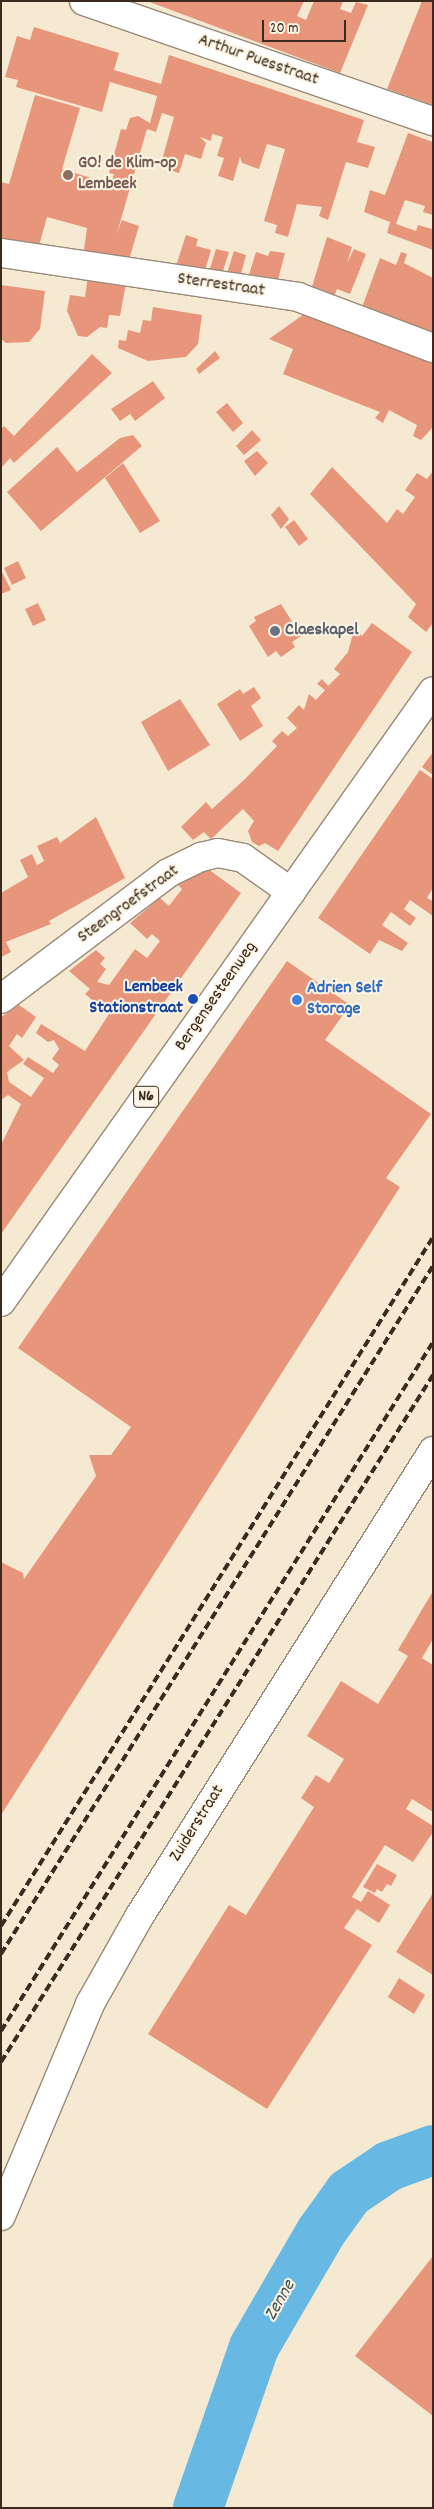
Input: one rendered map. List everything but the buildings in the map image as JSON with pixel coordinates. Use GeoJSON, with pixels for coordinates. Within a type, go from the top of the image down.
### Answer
{"type":"FeatureCollection","features":[{"type":"Feature","properties":{"kind":"street","name":"Arthur Puesstraat"},"geometry":{"type":"LineString","coordinates":[[84,1],[433,121]]}},
{"type":"Feature","properties":{"kind":"street","name":"Sterrestraat"},"geometry":{"type":"LineString","coordinates":[[1,253],[298,297],[433,348]]}},
{"type":"Feature","properties":{"kind":"street","name":"Bergensesteenweg"},"geometry":{"type":"LineString","coordinates":[[1,1302],[433,691]]}},
{"type":"Feature","properties":{"kind":"street","name":"Steengroefstraat"},"geometry":{"type":"LineString","coordinates":[[1,999],[168,873],[201,857],[218,853],[243,858],[291,892]]}},
{"type":"Feature","properties":{"kind":"street","name":"Zuiderstraat"},"geometry":{"type":"LineString","coordinates":[[1,2216],[90,2004],[139,1917],[433,1451]]}},
{"type":"Feature","properties":{"kind":"waterway","name":"Zenne"},"geometry":{"type":"LineString","coordinates":[[198,2508],[254,2347],[321,2232],[349,2193],[389,2166],[433,2150]]}},
{"type":"Feature","properties":{"kind":"railway"},"geometry":{"type":"LineString","coordinates":[[1,1926],[433,1237]]}},
{"type":"Feature","properties":{"kind":"railway"},"geometry":{"type":"LineString","coordinates":[[1,1954],[433,1266]]}},
{"type":"Feature","properties":{"kind":"railway"},"geometry":{"type":"LineString","coordinates":[[1,2031],[433,1342]]}},
{"type":"Feature","properties":{"kind":"railway"},"geometry":{"type":"LineString","coordinates":[[1,2062],[433,1375]]}},
{"type":"Feature","properties":{"kind":"place","name":"GO! de Klim-op Lembeek"},"geometry":{"type":"Point","coordinates":[68,175]}},
{"type":"Feature","properties":{"kind":"place","name":"Claeskapel"},"geometry":{"type":"Point","coordinates":[275,631]}},
{"type":"Feature","properties":{"kind":"place","name":"Lembeek Stationstraat"},"geometry":{"type":"Point","coordinates":[193,999]}},
{"type":"Feature","properties":{"kind":"place","name":"Adrien Self Storage"},"geometry":{"type":"Point","coordinates":[297,1000]}}]}
